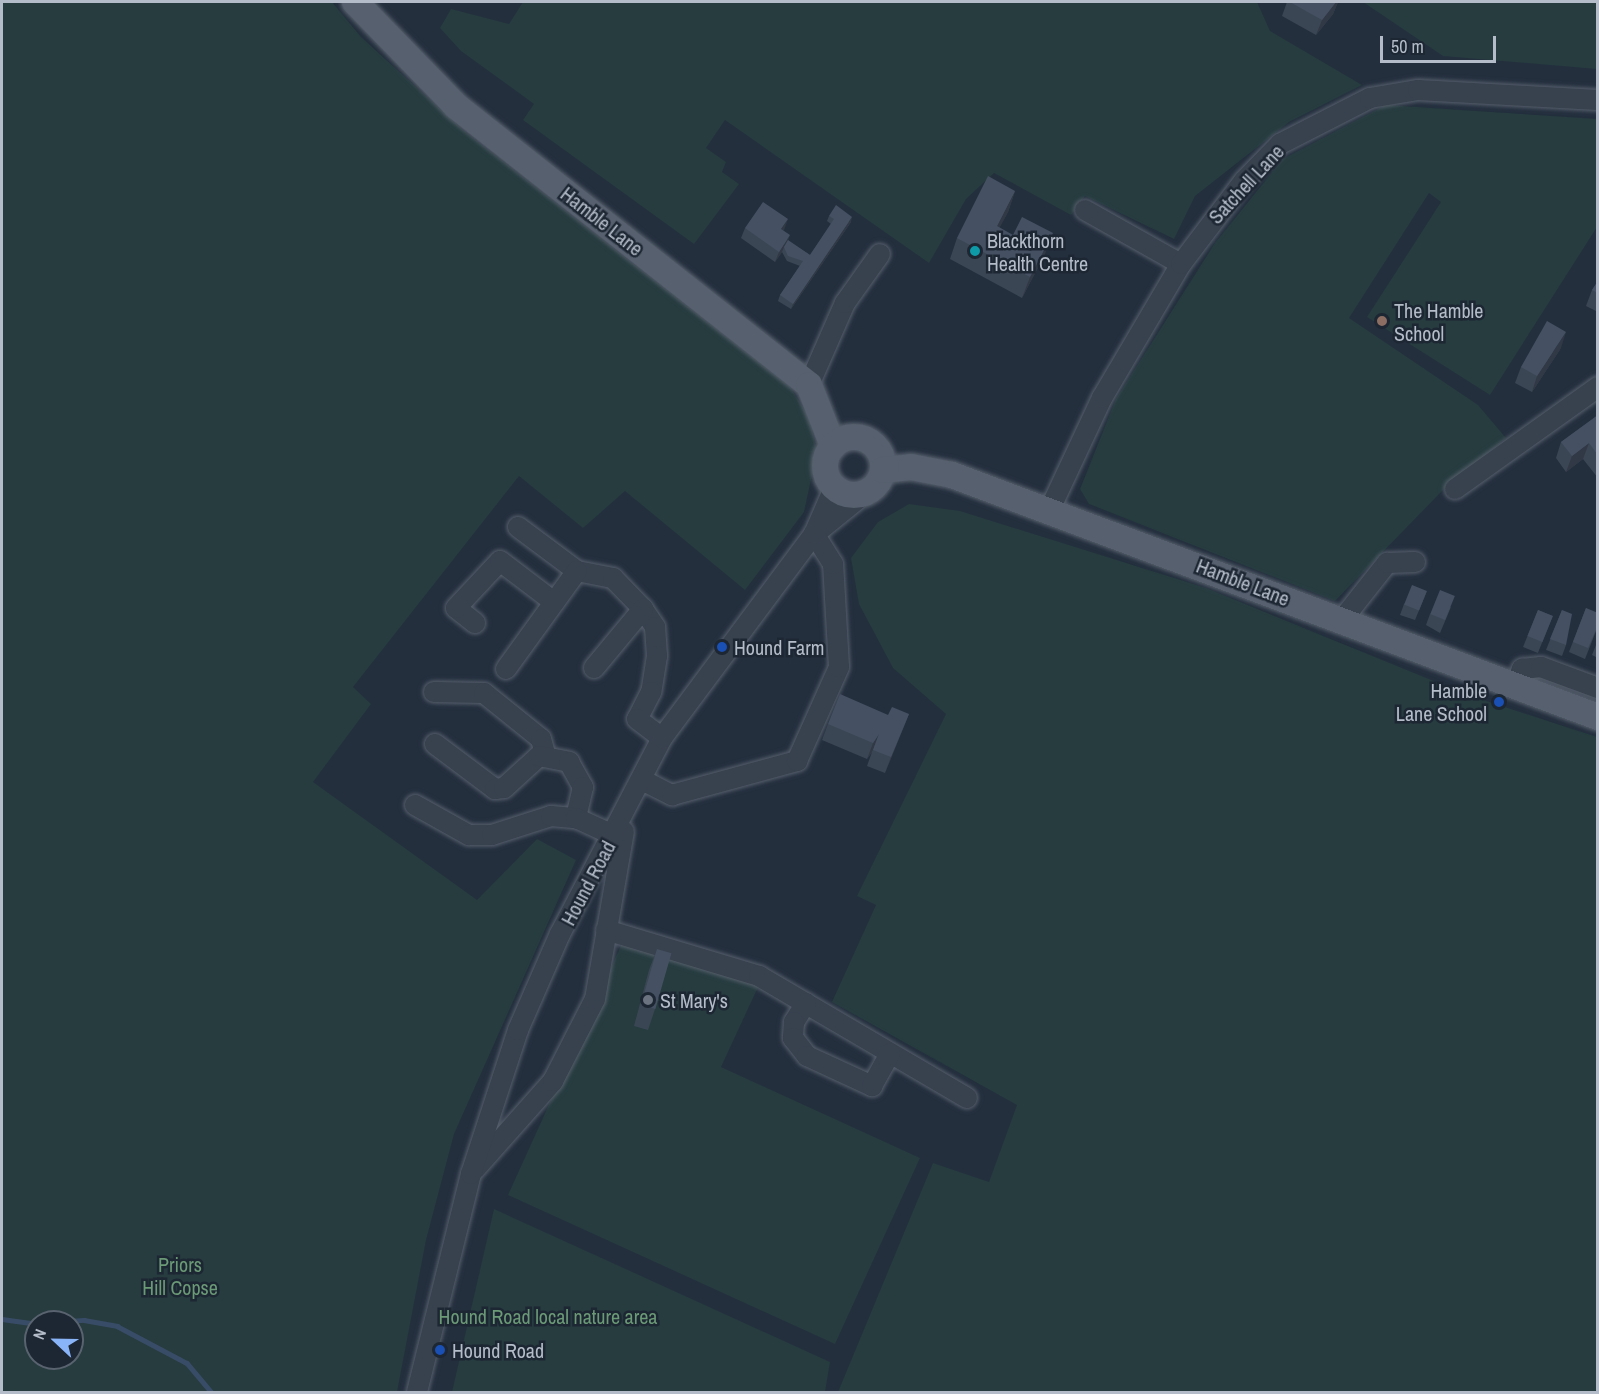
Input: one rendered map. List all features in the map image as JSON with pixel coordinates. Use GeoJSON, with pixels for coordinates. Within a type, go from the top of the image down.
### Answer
{"type":"FeatureCollection","features":[{"type":"Feature","properties":{"kind":"main road","name":"Hamble Lane"},"geometry":{"type":"LineString","coordinates":[[358,3],[456,106],[845,415],[865,439]]}},
{"type":"Feature","properties":{"kind":"main road"},"geometry":{"type":"LineString","coordinates":[[813,390],[833,446]]}},
{"type":"Feature","properties":{"kind":"main road"},"geometry":{"type":"LineString","coordinates":[[845,438],[865,439],[877,448],[883,470],[864,494],[844,494],[834,488],[825,466],[833,446],[845,438]]}},
{"type":"Feature","properties":{"kind":"main road","name":"Hamble Lane"},"geometry":{"type":"LineString","coordinates":[[883,470],[911,467],[952,475],[1050,509],[1342,620],[1514,689],[1598,717]]}},
{"type":"Feature","properties":{"kind":"street","name":"Satchell Lane"},"geometry":{"type":"LineString","coordinates":[[1050,509],[1102,398],[1181,264],[1244,181],[1280,144],[1370,98],[1418,90],[1598,100]]}},
{"type":"Feature","properties":{"kind":"street"},"geometry":{"type":"LineString","coordinates":[[1085,210],[1181,264]]}},
{"type":"Feature","properties":{"kind":"street"},"geometry":{"type":"LineString","coordinates":[[813,390],[845,303],[880,254]]}},
{"type":"Feature","properties":{"kind":"street"},"geometry":{"type":"LineString","coordinates":[[1455,489],[1598,387]]}},
{"type":"Feature","properties":{"kind":"street","name":"Hound Road"},"geometry":{"type":"LineString","coordinates":[[417,1392],[471,1174],[518,1030],[662,738],[814,534],[834,488]]}},
{"type":"Feature","properties":{"kind":"street"},"geometry":{"type":"LineString","coordinates":[[471,1174],[565,1062],[595,999],[606,930],[639,786],[672,795],[797,761],[839,667],[833,564],[814,534],[864,494]]}},
{"type":"Feature","properties":{"kind":"street"},"geometry":{"type":"LineString","coordinates":[[518,527],[576,571],[613,578],[643,609],[655,627],[657,656],[651,692],[637,719],[662,738]]}},
{"type":"Feature","properties":{"kind":"street"},"geometry":{"type":"LineString","coordinates":[[475,623],[456,608],[500,561],[554,602]]}},
{"type":"Feature","properties":{"kind":"street"},"geometry":{"type":"LineString","coordinates":[[1342,620],[1388,563],[1415,562]]}},
{"type":"Feature","properties":{"kind":"street"},"geometry":{"type":"LineString","coordinates":[[506,669],[576,571]]}},
{"type":"Feature","properties":{"kind":"street"},"geometry":{"type":"LineString","coordinates":[[594,668],[643,609]]}},
{"type":"Feature","properties":{"kind":"street"},"geometry":{"type":"LineString","coordinates":[[1514,689],[1522,669],[1541,667],[1598,688]]}},
{"type":"Feature","properties":{"kind":"street"},"geometry":{"type":"LineString","coordinates":[[434,692],[484,693],[542,740],[545,754]]}},
{"type":"Feature","properties":{"kind":"street"},"geometry":{"type":"LineString","coordinates":[[435,744],[495,789],[504,788],[545,754]]}},
{"type":"Feature","properties":{"kind":"street"},"geometry":{"type":"LineString","coordinates":[[545,754],[569,762],[579,775],[584,800],[576,818]]}},
{"type":"Feature","properties":{"kind":"street"},"geometry":{"type":"LineString","coordinates":[[415,805],[469,835],[513,830],[536,818],[576,818],[613,836]]}},
{"type":"Feature","properties":{"kind":"street"},"geometry":{"type":"LineString","coordinates":[[606,930],[759,976],[967,1098]]}},
{"type":"Feature","properties":{"kind":"street"},"geometry":{"type":"LineString","coordinates":[[806,1003],[794,1022],[793,1038],[807,1056],[872,1086],[890,1054]]}},
{"type":"Feature","properties":{"kind":"green space","name":"Priors Hill Copse"},"geometry":{"type":"Polygon","coordinates":[[[2,2],[332,2],[361,37],[464,131],[790,387],[809,417],[817,452],[804,512],[745,590],[625,491],[583,528],[519,476],[353,687],[371,704],[313,782],[477,900],[537,839],[576,860],[454,1134],[426,1240],[397,1392],[2,1392],[2,2]]]}},
{"type":"Feature","properties":{"kind":"green space"},"geometry":{"type":"Polygon","coordinates":[[[523,2],[1257,2],[1270,31],[1362,85],[1289,122],[1195,196],[1174,239],[1085,196],[1071,215],[994,173],[966,199],[929,263],[725,120],[706,148],[726,162],[722,172],[739,184],[694,244],[523,120],[534,104],[461,51],[440,28],[451,9],[509,24],[523,2]]]}},
{"type":"Feature","properties":{"kind":"green space"},"geometry":{"type":"Polygon","coordinates":[[[1363,2],[1597,2],[1597,69],[1443,56],[1363,2]]]}},
{"type":"Feature","properties":{"kind":"green space","name":"The Hamble School"},"geometry":{"type":"Polygon","coordinates":[[[1386,105],[1597,119],[1597,227],[1490,395],[1367,317],[1441,202],[1429,193],[1349,318],[1478,405],[1506,438],[1443,490],[1335,601],[1089,504],[1080,489],[1116,399],[1215,243],[1283,159],[1386,105]]]}},
{"type":"Feature","properties":{"kind":"green space"},"geometry":{"type":"Polygon","coordinates":[[[909,504],[960,511],[1206,588],[1468,695],[1597,737],[1597,1392],[838,1392],[933,1163],[989,1182],[1017,1105],[832,1002],[876,905],[857,896],[946,714],[893,668],[859,604],[851,558],[878,522],[909,504]]]}},
{"type":"Feature","properties":{"kind":"green space"},"geometry":{"type":"Polygon","coordinates":[[[630,926],[759,985],[721,1067],[920,1158],[835,1344],[508,1195],[630,926]]]}},
{"type":"Feature","properties":{"kind":"green space","name":"Hound Road local nature area"},"geometry":{"type":"Polygon","coordinates":[[[494,1209],[830,1362],[825,1392],[452,1392],[494,1209]]]}},
{"type":"Feature","properties":{"kind":"building"},"geometry":{"type":"Polygon","coordinates":[[[1290,2],[1336,2],[1322,20],[1290,2]]]}},
{"type":"Feature","properties":{"kind":"building"},"geometry":{"type":"Polygon","coordinates":[[[988,176],[1015,191],[997,226],[1013,235],[1022,217],[1053,233],[1030,277],[957,238],[988,176]]]}},
{"type":"Feature","properties":{"kind":"building"},"geometry":{"type":"Polygon","coordinates":[[[763,202],[788,219],[781,229],[790,235],[779,252],[745,228],[763,202]]]}},
{"type":"Feature","properties":{"kind":"building"},"geometry":{"type":"Polygon","coordinates":[[[836,205],[852,217],[793,304],[780,295],[803,261],[788,256],[784,247],[788,240],[810,255],[834,219],[829,216],[836,205]]]}},
{"type":"Feature","properties":{"kind":"building"},"geometry":{"type":"Polygon","coordinates":[[[1598,281],[1598,293],[1592,290],[1598,281]]]}},
{"type":"Feature","properties":{"kind":"building"},"geometry":{"type":"Polygon","coordinates":[[[1547,321],[1566,332],[1537,376],[1521,367],[1547,321]]]}},
{"type":"Feature","properties":{"kind":"building"},"geometry":{"type":"Polygon","coordinates":[[[1598,415],[1598,455],[1589,443],[1572,456],[1561,442],[1598,415]]]}},
{"type":"Feature","properties":{"kind":"building"},"geometry":{"type":"Polygon","coordinates":[[[1412,585],[1427,591],[1419,610],[1404,604],[1412,585]]]}},
{"type":"Feature","properties":{"kind":"building"},"geometry":{"type":"Polygon","coordinates":[[[1440,590],[1455,596],[1445,620],[1430,614],[1440,590]]]}},
{"type":"Feature","properties":{"kind":"building"},"geometry":{"type":"Polygon","coordinates":[[[1586,608],[1598,613],[1598,625],[1588,648],[1573,642],[1586,608]]]}},
{"type":"Feature","properties":{"kind":"building"},"geometry":{"type":"Polygon","coordinates":[[[1538,610],[1553,616],[1542,642],[1528,636],[1538,610]]]}},
{"type":"Feature","properties":{"kind":"building"},"geometry":{"type":"Polygon","coordinates":[[[1562,610],[1572,614],[1566,645],[1550,639],[1562,610]]]}},
{"type":"Feature","properties":{"kind":"building"},"geometry":{"type":"Polygon","coordinates":[[[840,694],[888,715],[892,707],[909,714],[891,757],[873,750],[879,734],[873,743],[828,724],[840,694]]]}},
{"type":"Feature","properties":{"kind":"building"},"geometry":{"type":"Polygon","coordinates":[[[657,949],[671,953],[655,1009],[641,1005],[657,949]]]}},
{"type":"Feature","properties":{"kind":"waterway"},"geometry":{"type":"LineString","coordinates":[[2,1319],[24,1322]]}},
{"type":"Feature","properties":{"kind":"waterway"},"geometry":{"type":"LineString","coordinates":[[84,1320],[117,1326],[187,1363],[211,1392]]}},
{"type":"Feature","properties":{"kind":"place","name":"Blackthorn Health Centre"},"geometry":{"type":"Point","coordinates":[975,251]}},
{"type":"Feature","properties":{"kind":"place","name":"The Hamble School"},"geometry":{"type":"Point","coordinates":[1382,321]}},
{"type":"Feature","properties":{"kind":"place","name":"Hound Farm"},"geometry":{"type":"Point","coordinates":[722,647]}},
{"type":"Feature","properties":{"kind":"place","name":"Hamble Lane School"},"geometry":{"type":"Point","coordinates":[1499,702]}},
{"type":"Feature","properties":{"kind":"place","name":"St Mary's"},"geometry":{"type":"Point","coordinates":[648,1000]}},
{"type":"Feature","properties":{"kind":"place","name":"Hound Road"},"geometry":{"type":"Point","coordinates":[440,1350]}}]}
